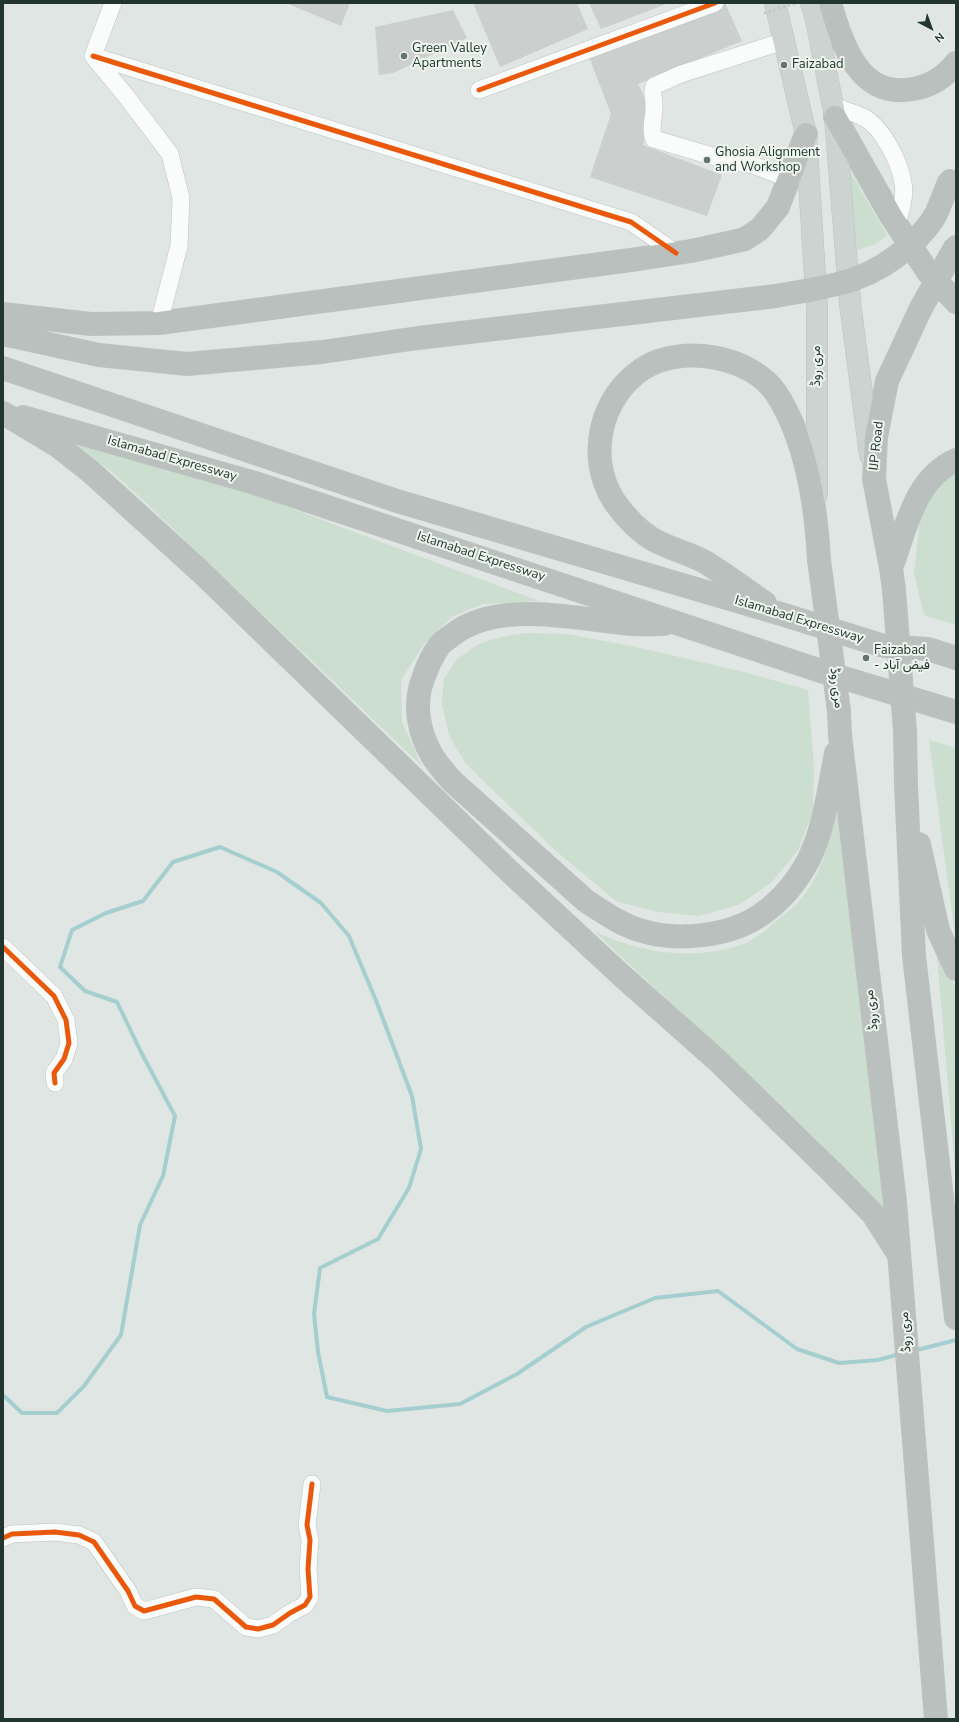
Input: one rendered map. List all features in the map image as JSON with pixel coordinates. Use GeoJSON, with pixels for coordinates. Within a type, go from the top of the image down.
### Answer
{"type":"FeatureCollection","features":[{"type":"Feature","properties":{"kind":"highway"},"geometry":{"type":"LineString","coordinates":[[830,3],[837,27],[848,52],[856,67],[872,83],[889,90],[902,91],[929,86],[948,73],[956,63]]}},
{"type":"Feature","properties":{"kind":"highway"},"geometry":{"type":"LineString","coordinates":[[834,112],[897,225],[928,272],[956,302]]}},
{"type":"Feature","properties":{"kind":"highway"},"geometry":{"type":"LineString","coordinates":[[3,314],[91,324],[159,323],[691,251],[745,239],[760,229],[778,207],[806,134]]}},
{"type":"Feature","properties":{"kind":"highway"},"geometry":{"type":"LineString","coordinates":[[3,334],[99,355],[187,364],[322,352],[418,338],[776,296],[840,284],[872,273],[891,261],[919,237],[928,226],[936,215],[950,180]]}},
{"type":"Feature","properties":{"kind":"highway","name":"IJP Road"},"geometry":{"type":"LineString","coordinates":[[906,786],[905,731],[894,590],[874,479],[876,437],[887,381],[920,308],[956,246]]}},
{"type":"Feature","properties":{"kind":"highway"},"geometry":{"type":"LineString","coordinates":[[781,614],[704,561],[658,542],[639,529],[621,510],[604,480],[600,460],[600,438],[603,419],[613,401],[629,381],[645,368],[665,359],[683,357],[714,357],[742,366],[760,377],[775,392],[785,409],[802,447],[817,522]]}},
{"type":"Feature","properties":{"kind":"highway","name":"Islamabad Expressway"},"geometry":{"type":"LineString","coordinates":[[3,368],[397,501],[781,614],[884,646],[928,649],[956,658]]}},
{"type":"Feature","properties":{"kind":"highway"},"geometry":{"type":"LineString","coordinates":[[3,412],[58,446],[91,472],[200,571],[503,864],[621,975],[718,1061],[832,1172],[873,1214],[899,1255]]}},
{"type":"Feature","properties":{"kind":"highway","name":"Islamabad Expressway"},"geometry":{"type":"LineString","coordinates":[[3,412],[254,483],[681,623],[824,672],[956,712]]}},
{"type":"Feature","properties":{"kind":"highway"},"geometry":{"type":"LineString","coordinates":[[891,568],[914,503],[927,482],[946,465],[956,460]]}},
{"type":"Feature","properties":{"kind":"highway","name":"مری روڈ"},"geometry":{"type":"LineString","coordinates":[[817,522],[819,560],[839,711],[840,735],[894,1202],[904,1303],[936,1719]]}},
{"type":"Feature","properties":{"kind":"highway"},"geometry":{"type":"LineString","coordinates":[[681,623],[634,624],[559,616],[527,615],[490,618],[478,621],[458,630],[440,645],[429,662],[422,681],[417,708],[421,733],[433,758],[452,781],[586,901],[610,916],[639,930],[667,936],[695,936],[721,932],[762,914],[781,898],[797,881],[809,858],[820,831],[840,735]]}},
{"type":"Feature","properties":{"kind":"highway"},"geometry":{"type":"LineString","coordinates":[[928,649],[956,649]]}},
{"type":"Feature","properties":{"kind":"highway"},"geometry":{"type":"LineString","coordinates":[[906,786],[938,930],[956,969]]}},
{"type":"Feature","properties":{"kind":"highway"},"geometry":{"type":"LineString","coordinates":[[906,786],[914,956],[954,1287],[956,1318]]}},
{"type":"Feature","properties":{"kind":"main road"},"geometry":{"type":"LineString","coordinates":[[811,3],[816,19],[834,112],[850,303],[874,479]]}},
{"type":"Feature","properties":{"kind":"main road","name":"مری روڈ"},"geometry":{"type":"LineString","coordinates":[[770,8],[784,41],[806,134],[817,308],[817,522]]}},
{"type":"Feature","properties":{"kind":"street"},"geometry":{"type":"LineString","coordinates":[[93,56],[113,3]]}},
{"type":"Feature","properties":{"kind":"street"},"geometry":{"type":"LineString","coordinates":[[479,90],[715,3]]}},
{"type":"Feature","properties":{"kind":"street"},"geometry":{"type":"LineString","coordinates":[[784,41],[681,74],[654,86],[652,89],[654,106],[652,135],[654,139],[722,159],[753,165],[790,178]]}},
{"type":"Feature","properties":{"kind":"street"},"geometry":{"type":"LineString","coordinates":[[93,56],[631,222],[676,253]]}},
{"type":"Feature","properties":{"kind":"street"},"geometry":{"type":"LineString","coordinates":[[93,56],[126,96],[170,154],[181,198],[179,246],[159,323]]}},
{"type":"Feature","properties":{"kind":"street"},"geometry":{"type":"LineString","coordinates":[[834,112],[865,118],[883,134],[904,183],[903,199],[897,225]]}},
{"type":"Feature","properties":{"kind":"street"},"geometry":{"type":"LineString","coordinates":[[3,947],[54,996],[66,1020],[69,1043],[64,1059],[54,1073],[55,1083]]}},
{"type":"Feature","properties":{"kind":"street"},"geometry":{"type":"LineString","coordinates":[[3,1538],[12,1534],[55,1532],[79,1535],[94,1542],[128,1591],[135,1606],[144,1612],[196,1596],[214,1599],[246,1627],[258,1629],[273,1625],[290,1613],[305,1606],[310,1597],[308,1569],[310,1540],[307,1525],[312,1484]]}},
{"type":"Feature","properties":{"kind":"path"},"geometry":{"type":"LineString","coordinates":[[770,8],[797,3]]}},
{"type":"Feature","properties":{"kind":"green space"},"geometry":{"type":"Polygon","coordinates":[[[850,171],[887,235],[876,244],[857,250],[850,171]]]}},
{"type":"Feature","properties":{"kind":"green space"},"geometry":{"type":"Polygon","coordinates":[[[63,436],[258,496],[539,601],[482,604],[452,617],[424,644],[401,680],[402,722],[422,766],[145,502],[112,472],[63,436]]]}},
{"type":"Feature","properties":{"kind":"green space"},"geometry":{"type":"Polygon","coordinates":[[[956,471],[956,625],[924,615],[914,574],[921,510],[938,484],[956,471]]]}},
{"type":"Feature","properties":{"kind":"green space"},"geometry":{"type":"Polygon","coordinates":[[[526,633],[567,634],[631,646],[740,671],[808,690],[814,769],[813,812],[798,850],[772,882],[739,905],[698,916],[658,912],[616,901],[556,851],[466,764],[449,735],[442,704],[444,678],[458,658],[479,644],[500,637],[526,633]]]}},
{"type":"Feature","properties":{"kind":"green space"},"geometry":{"type":"Polygon","coordinates":[[[929,740],[956,748],[956,937],[954,929],[929,740]]]}},
{"type":"Feature","properties":{"kind":"green space"},"geometry":{"type":"Polygon","coordinates":[[[837,813],[888,1216],[815,1138],[594,931],[629,945],[666,952],[704,953],[722,950],[746,943],[762,933],[799,902],[808,890],[824,858],[837,813]]]}},
{"type":"Feature","properties":{"kind":"green space"},"geometry":{"type":"Polygon","coordinates":[[[937,956],[956,987],[956,1182],[937,956]]]}},
{"type":"Feature","properties":{"kind":"building"},"geometry":{"type":"Polygon","coordinates":[[[286,3],[350,3],[341,26],[286,3]]]}},
{"type":"Feature","properties":{"kind":"building"},"geometry":{"type":"Polygon","coordinates":[[[473,3],[577,3],[588,29],[500,67],[473,3]]]}},
{"type":"Feature","properties":{"kind":"building"},"geometry":{"type":"Polygon","coordinates":[[[589,3],[669,3],[601,29],[589,3]]]}},
{"type":"Feature","properties":{"kind":"building"},"geometry":{"type":"Polygon","coordinates":[[[725,3],[742,41],[638,84],[651,110],[643,145],[722,175],[707,216],[590,177],[611,114],[588,54],[725,3]]]}},
{"type":"Feature","properties":{"kind":"building","name":"Green Valley Apartments"},"geometry":{"type":"Polygon","coordinates":[[[453,10],[467,38],[393,73],[379,75],[375,27],[453,10]]]}},
{"type":"Feature","properties":{"kind":"waterway"},"geometry":{"type":"LineString","coordinates":[[3,1395],[22,1413],[57,1413],[84,1386],[121,1335],[140,1225],[163,1176],[175,1116],[141,1052],[117,1002],[85,991],[60,967],[72,930],[106,913],[143,901],[173,862],[220,847],[277,872],[321,903],[349,936],[377,1003],[412,1096],[421,1149],[409,1188],[378,1239],[320,1268],[314,1314],[318,1352],[327,1397],[387,1411],[460,1404],[517,1374],[586,1327],[655,1298],[718,1291],[797,1349],[839,1363],[878,1360],[900,1354]]}},
{"type":"Feature","properties":{"kind":"waterway"},"geometry":{"type":"LineString","coordinates":[[913,1351],[956,1340]]}},
{"type":"Feature","properties":{"kind":"cycle path"},"geometry":{"type":"LineString","coordinates":[[479,90],[715,3]]}},
{"type":"Feature","properties":{"kind":"cycle path"},"geometry":{"type":"LineString","coordinates":[[93,56],[631,222],[676,253]]}},
{"type":"Feature","properties":{"kind":"cycle path"},"geometry":{"type":"LineString","coordinates":[[3,947],[54,996],[66,1020],[69,1043],[64,1059],[54,1073],[55,1083]]}},
{"type":"Feature","properties":{"kind":"cycle path"},"geometry":{"type":"LineString","coordinates":[[3,1538],[12,1534],[55,1532],[79,1535],[94,1542],[128,1591],[135,1606],[144,1611],[196,1597],[214,1599],[246,1627],[258,1629],[273,1625],[305,1605],[310,1597],[308,1569],[310,1540],[307,1525],[312,1484]]}},
{"type":"Feature","properties":{"kind":"place","name":"Green Valley Apartments"},"geometry":{"type":"Point","coordinates":[404,56]}},
{"type":"Feature","properties":{"kind":"place","name":"Faizabad"},"geometry":{"type":"Point","coordinates":[784,65]}},
{"type":"Feature","properties":{"kind":"place","name":"Ghosia Alignment and Workshop"},"geometry":{"type":"Point","coordinates":[707,160]}},
{"type":"Feature","properties":{"kind":"place","name":"Faizabad - فیض آباد"},"geometry":{"type":"Point","coordinates":[866,658]}}]}
